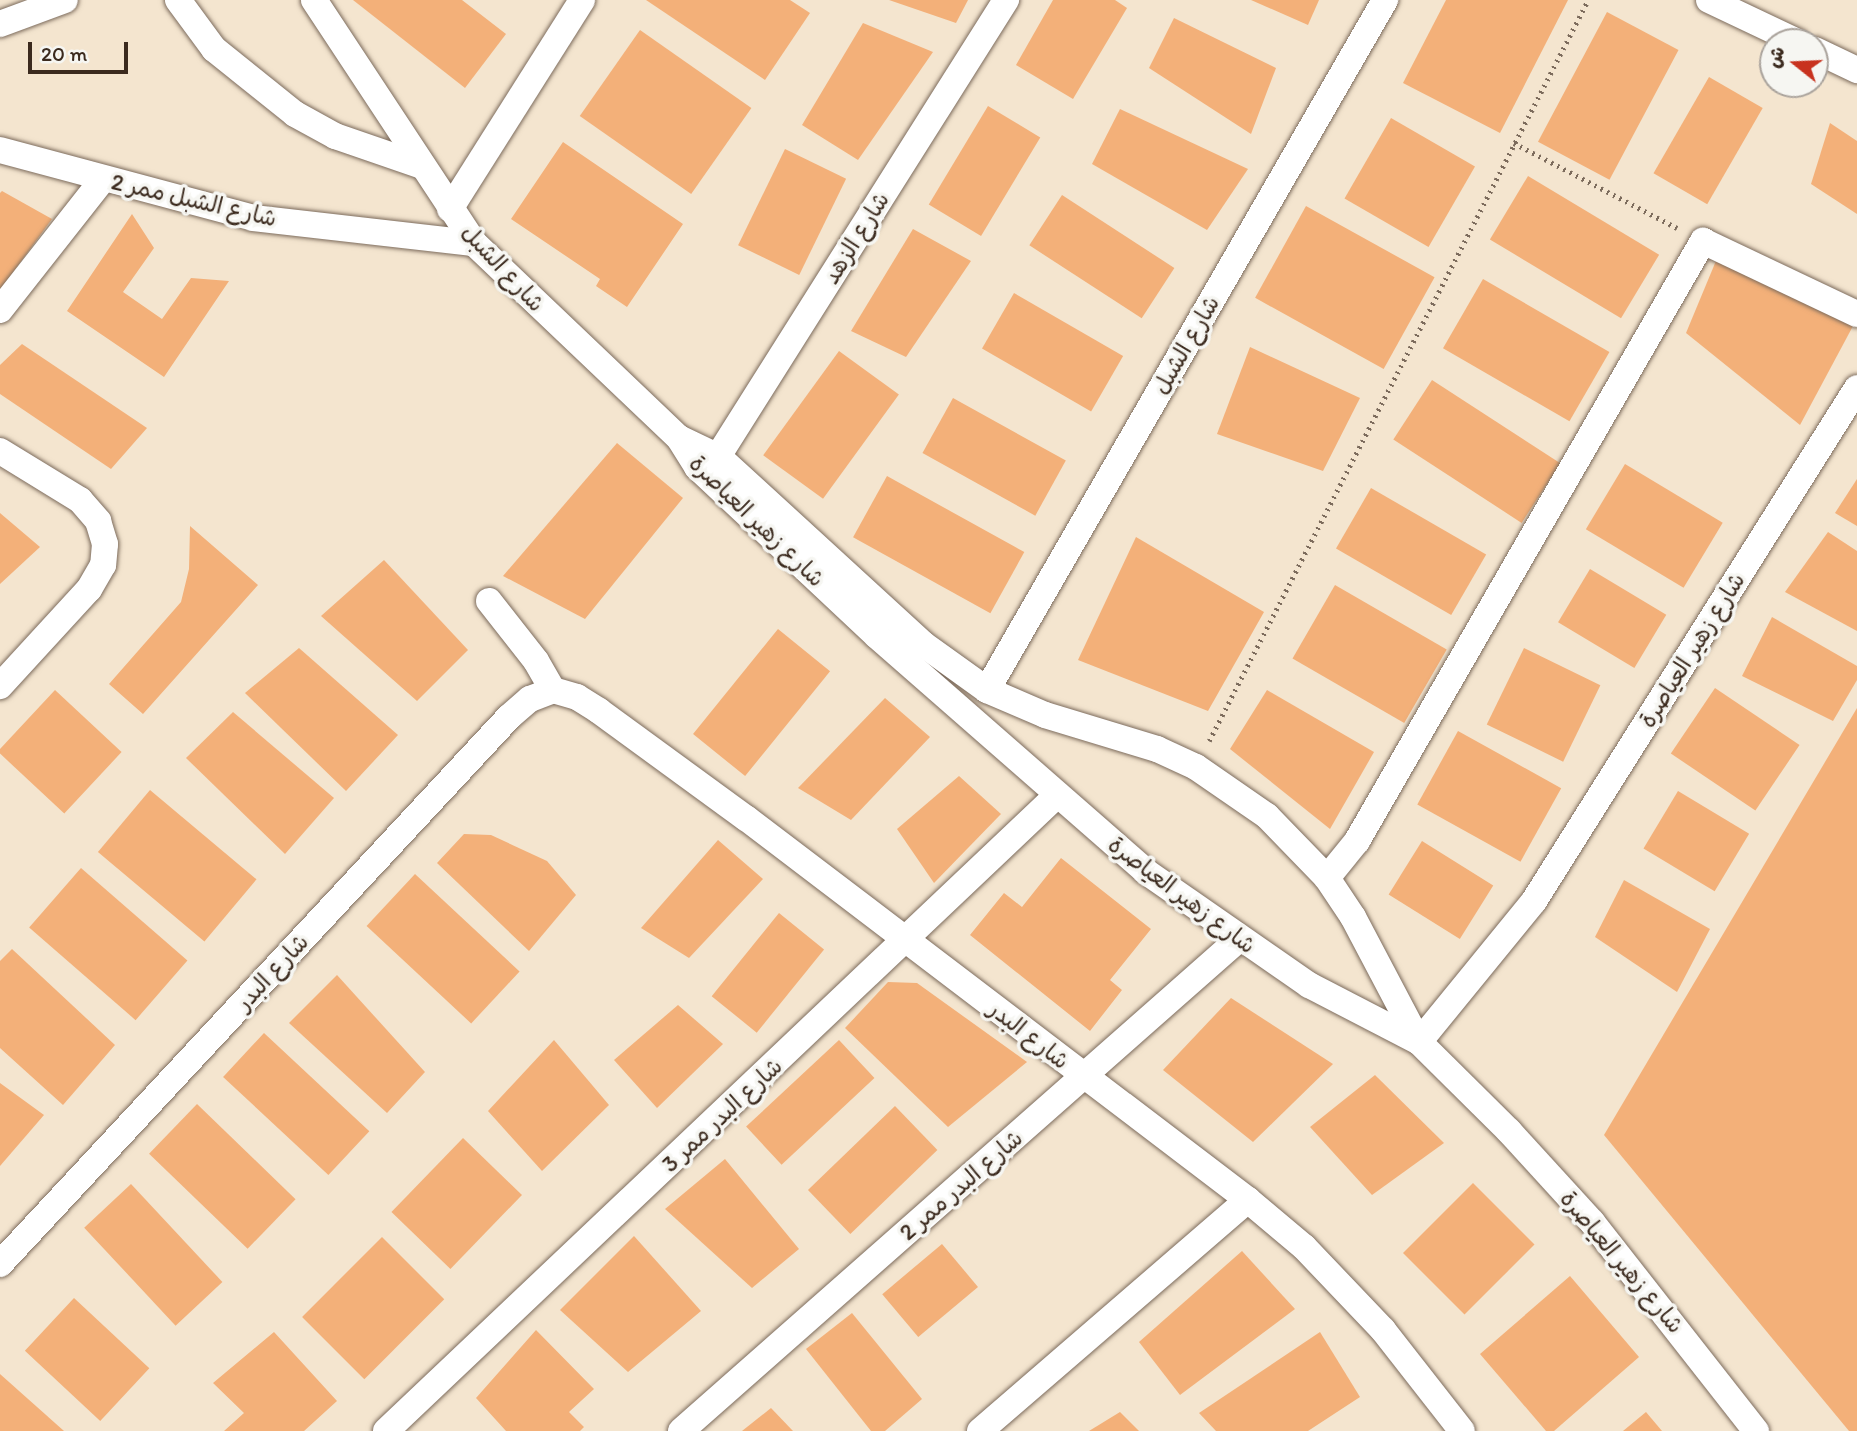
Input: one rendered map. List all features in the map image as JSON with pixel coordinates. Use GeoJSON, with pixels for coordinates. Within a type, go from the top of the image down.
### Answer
{"type":"FeatureCollection","features":[{"type":"Feature","properties":{"kind":"street"},"geometry":{"type":"LineString","coordinates":[[0,24],[65,0]]}},
{"type":"Feature","properties":{"kind":"street"},"geometry":{"type":"LineString","coordinates":[[178,0],[221,56],[295,114],[378,153],[422,166]]}},
{"type":"Feature","properties":{"kind":"street","name":"شارع الشبل"},"geometry":{"type":"LineString","coordinates":[[314,0],[474,243],[679,438]]}},
{"type":"Feature","properties":{"kind":"street"},"geometry":{"type":"LineString","coordinates":[[450,209],[582,0]]}},
{"type":"Feature","properties":{"kind":"street","name":"شارع الزهد"},"geometry":{"type":"LineString","coordinates":[[712,466],[1006,0]]}},
{"type":"Feature","properties":{"kind":"street","name":"شارع الشبل"},"geometry":{"type":"LineString","coordinates":[[988,690],[1385,0]]}},
{"type":"Feature","properties":{"kind":"street"},"geometry":{"type":"LineString","coordinates":[[1709,0],[1768,28]]}},
{"type":"Feature","properties":{"kind":"street"},"geometry":{"type":"LineString","coordinates":[[1829,57],[1857,70]]}},
{"type":"Feature","properties":{"kind":"street","name":"شارع الشبل ممر 2"},"geometry":{"type":"LineString","coordinates":[[0,150],[253,218],[474,243]]}},
{"type":"Feature","properties":{"kind":"street"},"geometry":{"type":"LineString","coordinates":[[0,310],[103,179]]}},
{"type":"Feature","properties":{"kind":"street"},"geometry":{"type":"LineString","coordinates":[[1326,878],[1357,841],[1703,241],[1857,314]]}},
{"type":"Feature","properties":{"kind":"street","name":"شارع زهير العياصرة"},"geometry":{"type":"LineString","coordinates":[[1419,1042],[1534,901],[1857,388]]}},
{"type":"Feature","properties":{"kind":"street","name":"شارع زهير العياصرة"},"geometry":{"type":"LineString","coordinates":[[679,438],[805,553],[877,636],[1056,796],[1145,871],[1310,985],[1419,1042],[1509,1131],[1592,1222],[1756,1431]]}},
{"type":"Feature","properties":{"kind":"street"},"geometry":{"type":"LineString","coordinates":[[0,451],[80,500],[98,521],[105,544],[103,565],[89,589],[0,686]]}},
{"type":"Feature","properties":{"kind":"street","name":"شارع زهير العياصرة"},"geometry":{"type":"LineString","coordinates":[[805,553],[895,617],[988,690],[1045,715],[1117,734],[1196,767],[1267,816],[1326,878],[1378,957],[1419,1042]]}},
{"type":"Feature","properties":{"kind":"street"},"geometry":{"type":"LineString","coordinates":[[489,601],[536,661],[553,690]]}},
{"type":"Feature","properties":{"kind":"street"},"geometry":{"type":"LineString","coordinates":[[877,636],[895,617]]}},
{"type":"Feature","properties":{"kind":"street","name":"شارع البدر"},"geometry":{"type":"LineString","coordinates":[[0,1264],[509,717],[530,699],[553,690],[577,697],[599,711],[909,939],[1083,1078],[1248,1200],[1304,1247],[1367,1313],[1462,1431]]}},
{"type":"Feature","properties":{"kind":"street","name":"شارع البدر ممر 3"},"geometry":{"type":"LineString","coordinates":[[386,1431],[909,939],[1056,796]]}},
{"type":"Feature","properties":{"kind":"street","name":"شارع البدر ممر 2"},"geometry":{"type":"LineString","coordinates":[[681,1431],[1240,938]]}},
{"type":"Feature","properties":{"kind":"street"},"geometry":{"type":"LineString","coordinates":[[980,1431],[1248,1200]]}},
{"type":"Feature","properties":{"kind":"path"},"geometry":{"type":"LineString","coordinates":[[1196,767],[1588,0]]}},
{"type":"Feature","properties":{"kind":"path"},"geometry":{"type":"LineString","coordinates":[[1514,143],[1703,241]]}},
{"type":"Feature","properties":{"kind":"building"},"geometry":{"type":"Polygon","coordinates":[[[353,0],[462,0],[506,34],[465,88],[353,0]]]}},
{"type":"Feature","properties":{"kind":"building"},"geometry":{"type":"Polygon","coordinates":[[[646,0],[790,0],[810,13],[765,80],[646,0]]]}},
{"type":"Feature","properties":{"kind":"building"},"geometry":{"type":"Polygon","coordinates":[[[889,0],[968,0],[956,23],[889,0]]]}},
{"type":"Feature","properties":{"kind":"building"},"geometry":{"type":"Polygon","coordinates":[[[1053,0],[1115,0],[1127,8],[1073,99],[1016,65],[1053,0]]]}},
{"type":"Feature","properties":{"kind":"building"},"geometry":{"type":"Polygon","coordinates":[[[1251,0],[1319,0],[1308,25],[1251,0]]]}},
{"type":"Feature","properties":{"kind":"building"},"geometry":{"type":"Polygon","coordinates":[[[1446,0],[1568,0],[1500,133],[1403,83],[1446,0]]]}},
{"type":"Feature","properties":{"kind":"building"},"geometry":{"type":"Polygon","coordinates":[[[1607,12],[1679,50],[1610,180],[1538,142],[1607,12]]]}},
{"type":"Feature","properties":{"kind":"building"},"geometry":{"type":"Polygon","coordinates":[[[1174,18],[1276,68],[1251,134],[1149,68],[1174,18]]]}},
{"type":"Feature","properties":{"kind":"building"},"geometry":{"type":"Polygon","coordinates":[[[863,23],[933,52],[858,160],[802,125],[863,23]]]}},
{"type":"Feature","properties":{"kind":"building"},"geometry":{"type":"Polygon","coordinates":[[[640,30],[751,108],[691,194],[580,116],[640,30]]]}},
{"type":"Feature","properties":{"kind":"building"},"geometry":{"type":"Polygon","coordinates":[[[1709,77],[1763,108],[1707,204],[1654,173],[1709,77]]]}},
{"type":"Feature","properties":{"kind":"building"},"geometry":{"type":"Polygon","coordinates":[[[988,106],[1040,137],[981,236],[929,205],[988,106]]]}},
{"type":"Feature","properties":{"kind":"building"},"geometry":{"type":"Polygon","coordinates":[[[1120,109],[1248,169],[1207,230],[1092,164],[1120,109]]]}},
{"type":"Feature","properties":{"kind":"building"},"geometry":{"type":"Polygon","coordinates":[[[1391,118],[1475,166],[1429,247],[1344,199],[1391,118]]]}},
{"type":"Feature","properties":{"kind":"building"},"geometry":{"type":"Polygon","coordinates":[[[1830,123],[1857,141],[1857,214],[1811,184],[1830,123]]]}},
{"type":"Feature","properties":{"kind":"building"},"geometry":{"type":"Polygon","coordinates":[[[563,142],[683,224],[627,307],[596,286],[600,279],[511,219],[563,142]]]}},
{"type":"Feature","properties":{"kind":"building"},"geometry":{"type":"Polygon","coordinates":[[[785,149],[846,179],[799,275],[738,245],[785,149]]]}},
{"type":"Feature","properties":{"kind":"building"},"geometry":{"type":"Polygon","coordinates":[[[1528,176],[1659,255],[1621,318],[1490,239],[1528,176]]]}},
{"type":"Feature","properties":{"kind":"building"},"geometry":{"type":"Polygon","coordinates":[[[2,191],[52,219],[0,290],[0,193],[2,191]]]}},
{"type":"Feature","properties":{"kind":"building"},"geometry":{"type":"Polygon","coordinates":[[[1062,195],[1174,268],[1142,318],[1029,245],[1062,195]]]}},
{"type":"Feature","properties":{"kind":"building"},"geometry":{"type":"Polygon","coordinates":[[[1306,206],[1435,277],[1384,369],[1255,298],[1306,206]]]}},
{"type":"Feature","properties":{"kind":"building"},"geometry":{"type":"Polygon","coordinates":[[[132,214],[154,248],[123,292],[162,319],[191,278],[229,281],[164,377],[67,311],[132,214]]]}},
{"type":"Feature","properties":{"kind":"building"},"geometry":{"type":"Polygon","coordinates":[[[913,229],[971,261],[906,357],[851,331],[913,229]]]}},
{"type":"Feature","properties":{"kind":"building"},"geometry":{"type":"Polygon","coordinates":[[[1718,256],[1853,326],[1800,425],[1686,333],[1718,256]]]}},
{"type":"Feature","properties":{"kind":"building"},"geometry":{"type":"Polygon","coordinates":[[[1483,279],[1609,352],[1569,421],[1443,348],[1483,279]]]}},
{"type":"Feature","properties":{"kind":"building"},"geometry":{"type":"Polygon","coordinates":[[[1014,293],[1123,356],[1091,411],[982,348],[1014,293]]]}},
{"type":"Feature","properties":{"kind":"building"},"geometry":{"type":"Polygon","coordinates":[[[22,344],[147,428],[111,469],[0,394],[0,365],[22,344]]]}},
{"type":"Feature","properties":{"kind":"building"},"geometry":{"type":"Polygon","coordinates":[[[1250,347],[1360,398],[1323,471],[1217,434],[1250,347]]]}},
{"type":"Feature","properties":{"kind":"building"},"geometry":{"type":"Polygon","coordinates":[[[839,351],[899,394],[823,499],[763,455],[839,351]]]}},
{"type":"Feature","properties":{"kind":"building"},"geometry":{"type":"Polygon","coordinates":[[[1432,380],[1560,463],[1522,523],[1393,440],[1432,380]]]}},
{"type":"Feature","properties":{"kind":"building"},"geometry":{"type":"Polygon","coordinates":[[[953,398],[1066,461],[1035,516],[922,453],[953,398]]]}},
{"type":"Feature","properties":{"kind":"building"},"geometry":{"type":"Polygon","coordinates":[[[617,443],[683,498],[585,619],[503,576],[617,443]]]}},
{"type":"Feature","properties":{"kind":"building"},"geometry":{"type":"Polygon","coordinates":[[[1625,464],[1723,523],[1684,588],[1586,529],[1625,464]]]}},
{"type":"Feature","properties":{"kind":"building"},"geometry":{"type":"Polygon","coordinates":[[[887,476],[1024,552],[990,613],[853,537],[887,476]]]}},
{"type":"Feature","properties":{"kind":"building"},"geometry":{"type":"Polygon","coordinates":[[[1857,479],[1857,526],[1835,513],[1857,479]]]}},
{"type":"Feature","properties":{"kind":"building"},"geometry":{"type":"Polygon","coordinates":[[[1371,488],[1486,554],[1451,615],[1336,549],[1371,488]]]}},
{"type":"Feature","properties":{"kind":"building"},"geometry":{"type":"Polygon","coordinates":[[[0,513],[40,547],[0,584],[0,513]]]}},
{"type":"Feature","properties":{"kind":"building"},"geometry":{"type":"Polygon","coordinates":[[[190,526],[258,585],[143,714],[109,684],[181,602],[189,569],[190,526]]]}},
{"type":"Feature","properties":{"kind":"building"},"geometry":{"type":"Polygon","coordinates":[[[1828,532],[1857,551],[1857,631],[1785,592],[1828,532]]]}},
{"type":"Feature","properties":{"kind":"building"},"geometry":{"type":"Polygon","coordinates":[[[1136,537],[1264,612],[1208,711],[1078,660],[1136,537]]]}},
{"type":"Feature","properties":{"kind":"building"},"geometry":{"type":"Polygon","coordinates":[[[384,560],[468,650],[417,701],[321,616],[384,560]]]}},
{"type":"Feature","properties":{"kind":"building"},"geometry":{"type":"Polygon","coordinates":[[[1590,569],[1666,615],[1634,668],[1558,622],[1590,569]]]}},
{"type":"Feature","properties":{"kind":"building"},"geometry":{"type":"Polygon","coordinates":[[[1335,585],[1447,650],[1404,723],[1292,659],[1335,585]]]}},
{"type":"Feature","properties":{"kind":"building"},"geometry":{"type":"Polygon","coordinates":[[[1772,617],[1857,666],[1857,680],[1833,721],[1742,676],[1772,617]]]}},
{"type":"Feature","properties":{"kind":"building"},"geometry":{"type":"Polygon","coordinates":[[[778,629],[830,671],[745,776],[693,734],[778,629]]]}},
{"type":"Feature","properties":{"kind":"building"},"geometry":{"type":"Polygon","coordinates":[[[299,648],[398,735],[346,791],[245,693],[299,648]]]}},
{"type":"Feature","properties":{"kind":"building"},"geometry":{"type":"Polygon","coordinates":[[[1524,648],[1600,685],[1563,762],[1487,724],[1524,648]]]}},
{"type":"Feature","properties":{"kind":"building"},"geometry":{"type":"Polygon","coordinates":[[[1715,688],[1800,745],[1755,811],[1671,753],[1715,688]]]}},
{"type":"Feature","properties":{"kind":"building"},"geometry":{"type":"Polygon","coordinates":[[[55,690],[122,752],[64,813],[0,754],[0,749],[55,690]]]}},
{"type":"Feature","properties":{"kind":"building"},"geometry":{"type":"Polygon","coordinates":[[[1267,690],[1374,752],[1330,829],[1230,749],[1267,690]]]}},
{"type":"Feature","properties":{"kind":"building"},"geometry":{"type":"Polygon","coordinates":[[[885,698],[930,737],[851,820],[798,788],[885,698]]]}},
{"type":"Feature","properties":{"kind":"building"},"geometry":{"type":"Polygon","coordinates":[[[1857,708],[1857,1431],[1849,1431],[1604,1135],[1857,708]]]}},
{"type":"Feature","properties":{"kind":"building"},"geometry":{"type":"Polygon","coordinates":[[[233,712],[334,798],[285,854],[186,758],[233,712]]]}},
{"type":"Feature","properties":{"kind":"building"},"geometry":{"type":"Polygon","coordinates":[[[1458,731],[1561,788],[1520,862],[1417,804],[1458,731]]]}},
{"type":"Feature","properties":{"kind":"building"},"geometry":{"type":"Polygon","coordinates":[[[959,776],[1001,814],[934,883],[897,829],[959,776]]]}},
{"type":"Feature","properties":{"kind":"building"},"geometry":{"type":"Polygon","coordinates":[[[150,790],[256,879],[204,941],[98,852],[150,790]]]}},
{"type":"Feature","properties":{"kind":"building"},"geometry":{"type":"Polygon","coordinates":[[[1678,791],[1749,834],[1715,891],[1643,848],[1678,791]]]}},
{"type":"Feature","properties":{"kind":"building"},"geometry":{"type":"Polygon","coordinates":[[[464,834],[491,835],[547,861],[576,895],[529,951],[437,863],[464,834]]]}},
{"type":"Feature","properties":{"kind":"building"},"geometry":{"type":"Polygon","coordinates":[[[718,840],[763,879],[689,958],[641,928],[718,840]]]}},
{"type":"Feature","properties":{"kind":"building"},"geometry":{"type":"Polygon","coordinates":[[[1422,841],[1493,886],[1460,939],[1389,894],[1422,841]]]}},
{"type":"Feature","properties":{"kind":"building"},"geometry":{"type":"Polygon","coordinates":[[[1061,858],[1151,929],[1110,980],[1122,990],[1090,1031],[970,935],[1004,893],[1022,907],[1061,858]]]}},
{"type":"Feature","properties":{"kind":"building"},"geometry":{"type":"Polygon","coordinates":[[[81,868],[187,961],[136,1020],[29,928],[81,868]]]}},
{"type":"Feature","properties":{"kind":"building"},"geometry":{"type":"Polygon","coordinates":[[[415,874],[520,972],[471,1023],[367,926],[415,874]]]}},
{"type":"Feature","properties":{"kind":"building"},"geometry":{"type":"Polygon","coordinates":[[[1624,880],[1710,929],[1677,992],[1595,937],[1624,880]]]}},
{"type":"Feature","properties":{"kind":"building"},"geometry":{"type":"Polygon","coordinates":[[[779,913],[824,950],[757,1033],[712,996],[779,913]]]}},
{"type":"Feature","properties":{"kind":"building"},"geometry":{"type":"Polygon","coordinates":[[[12,949],[115,1045],[63,1105],[0,1048],[0,961],[12,949]]]}},
{"type":"Feature","properties":{"kind":"building"},"geometry":{"type":"Polygon","coordinates":[[[337,975],[425,1072],[387,1113],[289,1023],[337,975]]]}},
{"type":"Feature","properties":{"kind":"building"},"geometry":{"type":"Polygon","coordinates":[[[888,982],[917,983],[1027,1062],[948,1127],[845,1028],[888,982]]]}},
{"type":"Feature","properties":{"kind":"building"},"geometry":{"type":"Polygon","coordinates":[[[1231,998],[1333,1064],[1253,1142],[1163,1070],[1231,998]]]}},
{"type":"Feature","properties":{"kind":"building"},"geometry":{"type":"Polygon","coordinates":[[[678,1005],[723,1044],[657,1108],[614,1060],[678,1005]]]}},
{"type":"Feature","properties":{"kind":"building"},"geometry":{"type":"Polygon","coordinates":[[[264,1033],[369,1131],[328,1175],[223,1077],[264,1033]]]}},
{"type":"Feature","properties":{"kind":"building"},"geometry":{"type":"Polygon","coordinates":[[[554,1040],[609,1105],[542,1171],[488,1111],[554,1040]]]}},
{"type":"Feature","properties":{"kind":"building"},"geometry":{"type":"Polygon","coordinates":[[[839,1040],[874,1078],[782,1165],[746,1127],[839,1040]]]}},
{"type":"Feature","properties":{"kind":"building"},"geometry":{"type":"Polygon","coordinates":[[[1375,1075],[1444,1143],[1372,1195],[1310,1127],[1375,1075]]]}},
{"type":"Feature","properties":{"kind":"building"},"geometry":{"type":"Polygon","coordinates":[[[0,1083],[44,1115],[0,1166],[0,1083]]]}},
{"type":"Feature","properties":{"kind":"building"},"geometry":{"type":"Polygon","coordinates":[[[197,1104],[296,1199],[248,1249],[149,1154],[197,1104]]]}},
{"type":"Feature","properties":{"kind":"building"},"geometry":{"type":"Polygon","coordinates":[[[895,1106],[937,1150],[850,1234],[808,1190],[895,1106]]]}},
{"type":"Feature","properties":{"kind":"building"},"geometry":{"type":"Polygon","coordinates":[[[463,1138],[522,1195],[450,1269],[391,1212],[463,1138]]]}},
{"type":"Feature","properties":{"kind":"building"},"geometry":{"type":"Polygon","coordinates":[[[725,1159],[799,1249],[752,1288],[665,1209],[725,1159]]]}},
{"type":"Feature","properties":{"kind":"building"},"geometry":{"type":"Polygon","coordinates":[[[1473,1183],[1535,1245],[1465,1315],[1403,1253],[1473,1183]]]}},
{"type":"Feature","properties":{"kind":"building"},"geometry":{"type":"Polygon","coordinates":[[[131,1184],[222,1282],[176,1326],[84,1228],[131,1184]]]}},
{"type":"Feature","properties":{"kind":"building"},"geometry":{"type":"Polygon","coordinates":[[[634,1236],[701,1311],[628,1372],[560,1310],[634,1236]]]}},
{"type":"Feature","properties":{"kind":"building"},"geometry":{"type":"Polygon","coordinates":[[[382,1237],[444,1299],[364,1379],[302,1317],[382,1237]]]}},
{"type":"Feature","properties":{"kind":"building"},"geometry":{"type":"Polygon","coordinates":[[[942,1244],[978,1287],[918,1337],[882,1294],[942,1244]]]}},
{"type":"Feature","properties":{"kind":"building"},"geometry":{"type":"Polygon","coordinates":[[[1242,1251],[1295,1309],[1180,1395],[1139,1342],[1242,1251]]]}},
{"type":"Feature","properties":{"kind":"building"},"geometry":{"type":"Polygon","coordinates":[[[1570,1276],[1639,1357],[1554,1431],[1546,1431],[1480,1354],[1570,1276]]]}},
{"type":"Feature","properties":{"kind":"building"},"geometry":{"type":"Polygon","coordinates":[[[74,1298],[149,1368],[100,1421],[25,1351],[74,1298]]]}},
{"type":"Feature","properties":{"kind":"building"},"geometry":{"type":"Polygon","coordinates":[[[852,1313],[922,1399],[885,1431],[871,1431],[806,1349],[852,1313]]]}},
{"type":"Feature","properties":{"kind":"building"},"geometry":{"type":"Polygon","coordinates":[[[536,1330],[594,1389],[569,1412],[584,1427],[580,1431],[506,1431],[476,1398],[536,1330]]]}},
{"type":"Feature","properties":{"kind":"building"},"geometry":{"type":"Polygon","coordinates":[[[274,1332],[337,1401],[304,1431],[224,1431],[244,1413],[213,1383],[274,1332]]]}},
{"type":"Feature","properties":{"kind":"building"},"geometry":{"type":"Polygon","coordinates":[[[1320,1332],[1360,1397],[1308,1431],[1216,1431],[1199,1413],[1320,1332]]]}},
{"type":"Feature","properties":{"kind":"building"},"geometry":{"type":"Polygon","coordinates":[[[0,1374],[64,1431],[0,1431],[0,1374]]]}},
{"type":"Feature","properties":{"kind":"building"},"geometry":{"type":"Polygon","coordinates":[[[771,1408],[793,1431],[742,1431],[771,1408]]]}},
{"type":"Feature","properties":{"kind":"building"},"geometry":{"type":"Polygon","coordinates":[[[1120,1412],[1139,1431],[1089,1431],[1120,1412]]]}},
{"type":"Feature","properties":{"kind":"building"},"geometry":{"type":"Polygon","coordinates":[[[1646,1412],[1662,1431],[1623,1431],[1646,1412]]]}}]}
